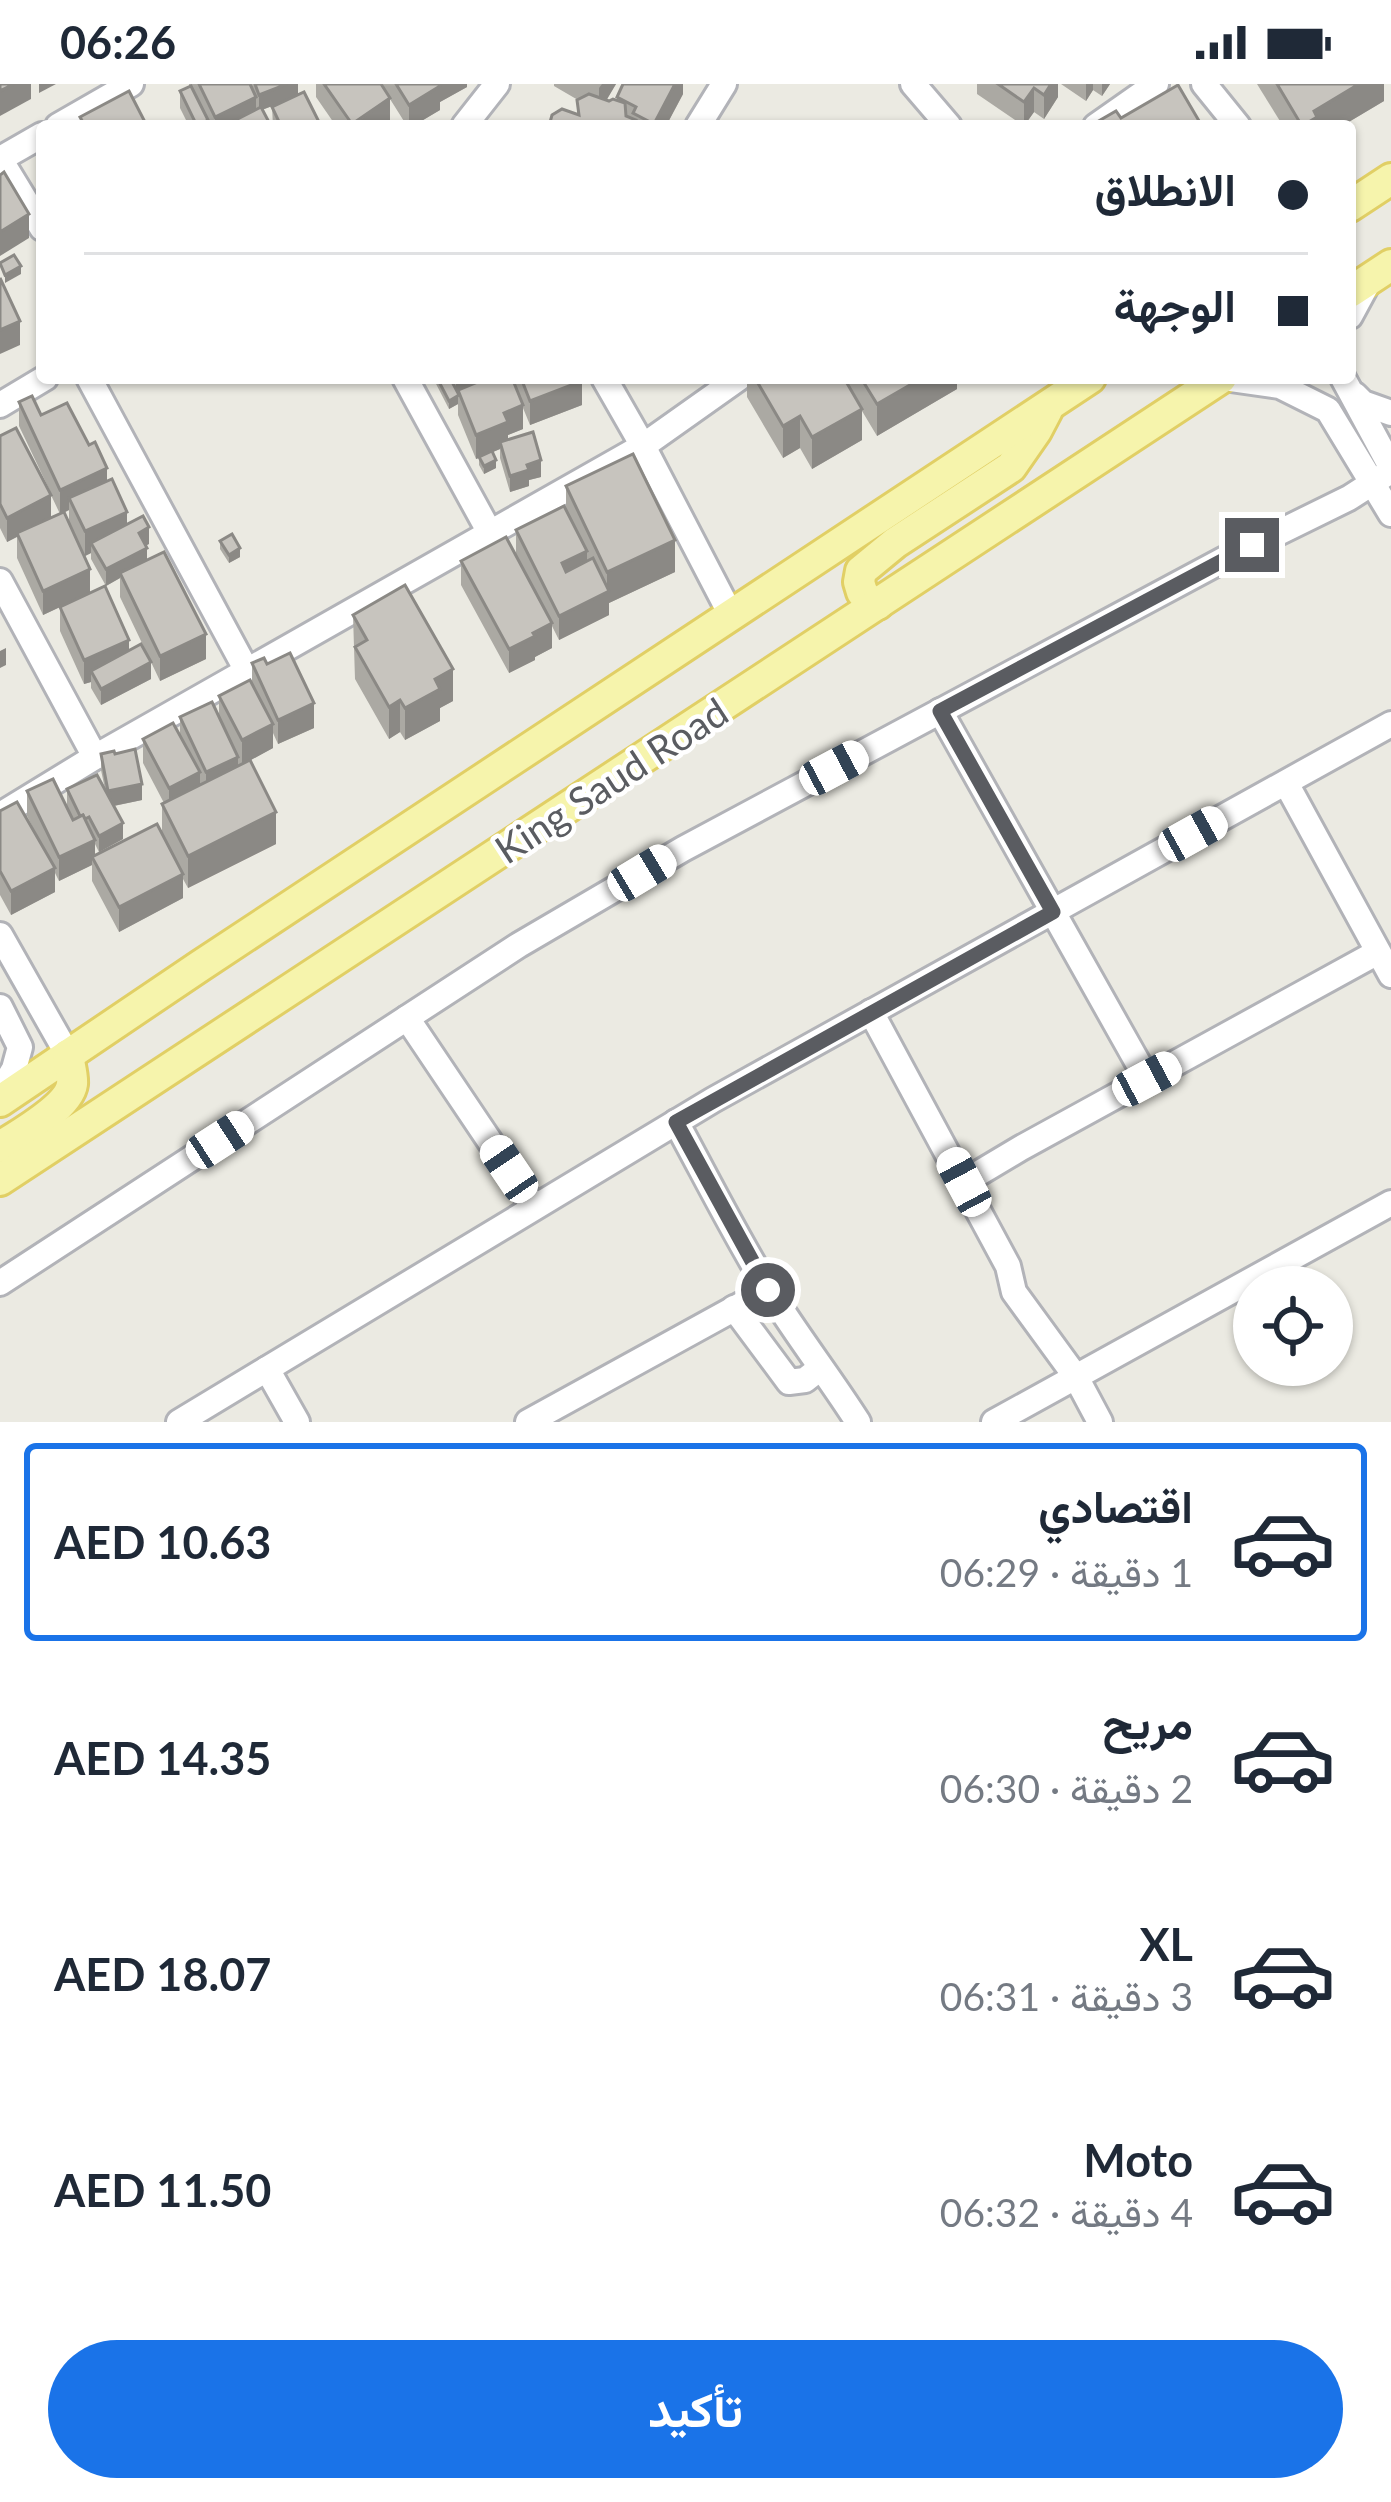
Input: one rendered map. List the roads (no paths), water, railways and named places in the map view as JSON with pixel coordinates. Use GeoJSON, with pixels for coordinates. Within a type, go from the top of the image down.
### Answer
{"type":"FeatureCollection","features":[{"type":"Feature","properties":{"kind":"main road"},"geometry":{"type":"LineString","coordinates":[[1356,202],[1391,179]]}},
{"type":"Feature","properties":{"kind":"main road","name":"King Saud Road"},"geometry":{"type":"LineString","coordinates":[[0,1097],[1081,384]]}},
{"type":"Feature","properties":{"kind":"main road","name":"King Saud Road"},"geometry":{"type":"LineString","coordinates":[[0,1180],[1213,384]]}},
{"type":"Feature","properties":{"kind":"main road"},"geometry":{"type":"LineString","coordinates":[[878,604],[862,592],[861,571],[895,543],[1011,467],[1050,405]]}},
{"type":"Feature","properties":{"kind":"main road"},"geometry":{"type":"LineString","coordinates":[[0,1147],[65,1099],[72,1084],[68,1055]]}},
{"type":"Feature","properties":{"kind":"street"},"geometry":{"type":"LineString","coordinates":[[68,120],[131,84]]}},
{"type":"Feature","properties":{"kind":"street"},"geometry":{"type":"LineString","coordinates":[[469,120],[497,84]]}},
{"type":"Feature","properties":{"kind":"street"},"geometry":{"type":"LineString","coordinates":[[702,120],[724,84]]}},
{"type":"Feature","properties":{"kind":"street"},"geometry":{"type":"LineString","coordinates":[[913,84],[944,120]]}},
{"type":"Feature","properties":{"kind":"street"},"geometry":{"type":"LineString","coordinates":[[1105,120],[1156,84]]}},
{"type":"Feature","properties":{"kind":"street"},"geometry":{"type":"LineString","coordinates":[[1204,84],[1233,120]]}},
{"type":"Feature","properties":{"kind":"street"},"geometry":{"type":"LineString","coordinates":[[36,138],[0,159],[36,218]]}},
{"type":"Feature","properties":{"kind":"street"},"geometry":{"type":"LineString","coordinates":[[0,405],[36,383]]}},
{"type":"Feature","properties":{"kind":"street"},"geometry":{"type":"LineString","coordinates":[[92,384],[247,671]]}},
{"type":"Feature","properties":{"kind":"street"},"geometry":{"type":"LineString","coordinates":[[409,384],[490,533]]}},
{"type":"Feature","properties":{"kind":"street"},"geometry":{"type":"LineString","coordinates":[[607,384],[731,615]]}},
{"type":"Feature","properties":{"kind":"street"},"geometry":{"type":"LineString","coordinates":[[0,815],[643,446],[731,384]]}},
{"type":"Feature","properties":{"kind":"street"},"geometry":{"type":"LineString","coordinates":[[1266,384],[1280,386],[1328,410],[1385,473]]}},
{"type":"Feature","properties":{"kind":"street"},"geometry":{"type":"LineString","coordinates":[[1328,410],[1346,384]]}},
{"type":"Feature","properties":{"kind":"street"},"geometry":{"type":"LineString","coordinates":[[1346,384],[1363,403],[1391,413]]}},
{"type":"Feature","properties":{"kind":"street"},"geometry":{"type":"LineString","coordinates":[[1346,384],[1385,473],[1391,514]]}},
{"type":"Feature","properties":{"kind":"street"},"geometry":{"type":"LineString","coordinates":[[0,1283],[519,945],[682,849],[1327,509],[1385,473]]}},
{"type":"Feature","properties":{"kind":"street"},"geometry":{"type":"LineString","coordinates":[[1327,509],[1365,513],[1391,526]]}},
{"type":"Feature","properties":{"kind":"street"},"geometry":{"type":"LineString","coordinates":[[0,581],[95,757]]}},
{"type":"Feature","properties":{"kind":"street"},"geometry":{"type":"LineString","coordinates":[[940,711],[1147,1079]]}},
{"type":"Feature","properties":{"kind":"street"},"geometry":{"type":"LineString","coordinates":[[179,1422],[676,1122],[1391,724]]}},
{"type":"Feature","properties":{"kind":"street"},"geometry":{"type":"LineString","coordinates":[[1286,782],[1391,975]]}},
{"type":"Feature","properties":{"kind":"street"},"geometry":{"type":"LineString","coordinates":[[0,935],[68,1055]]}},
{"type":"Feature","properties":{"kind":"street"},"geometry":{"type":"LineString","coordinates":[[964,1182],[1378,952]]}},
{"type":"Feature","properties":{"kind":"street"},"geometry":{"type":"LineString","coordinates":[[0,1007],[20,1046],[0,1097]]}},
{"type":"Feature","properties":{"kind":"street"},"geometry":{"type":"LineString","coordinates":[[871,1012],[1008,1266],[1014,1292],[1076,1377],[1100,1422]]}},
{"type":"Feature","properties":{"kind":"street"},"geometry":{"type":"LineString","coordinates":[[406,1018],[535,1207]]}},
{"type":"Feature","properties":{"kind":"street"},"geometry":{"type":"LineString","coordinates":[[676,1122],[768,1290],[858,1422]]}},
{"type":"Feature","properties":{"kind":"street"},"geometry":{"type":"LineString","coordinates":[[994,1422],[1391,1203]]}},
{"type":"Feature","properties":{"kind":"street"},"geometry":{"type":"LineString","coordinates":[[528,1422],[768,1290]]}},
{"type":"Feature","properties":{"kind":"street"},"geometry":{"type":"LineString","coordinates":[[734,1308],[790,1382],[819,1369]]}},
{"type":"Feature","properties":{"kind":"street"},"geometry":{"type":"LineString","coordinates":[[267,1369],[297,1422]]}}]}
